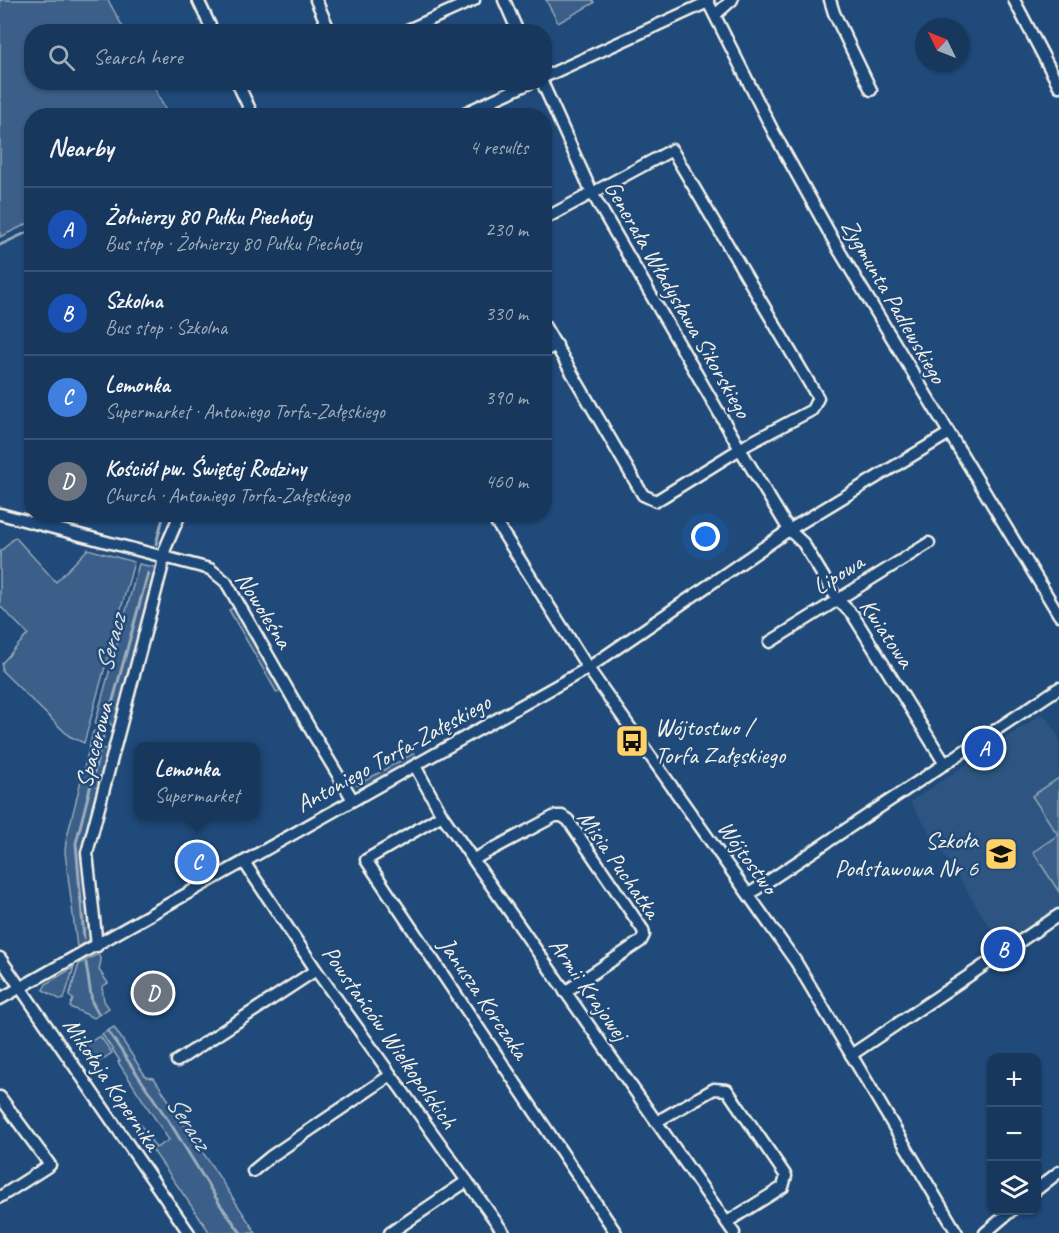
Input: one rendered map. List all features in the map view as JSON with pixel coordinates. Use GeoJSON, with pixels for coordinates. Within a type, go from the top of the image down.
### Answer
{"type":"FeatureCollection","features":[{"type":"Feature","properties":{"kind":"street"},"geometry":{"type":"LineString","coordinates":[[198,0],[209,24]]}},
{"type":"Feature","properties":{"kind":"street"},"geometry":{"type":"LineString","coordinates":[[316,0],[326,24]]}},
{"type":"Feature","properties":{"kind":"street"},"geometry":{"type":"LineString","coordinates":[[421,24],[474,0]]}},
{"type":"Feature","properties":{"kind":"street"},"geometry":{"type":"LineString","coordinates":[[504,0],[514,24]]}},
{"type":"Feature","properties":{"kind":"street"},"geometry":{"type":"LineString","coordinates":[[715,15],[732,0]]}},
{"type":"Feature","properties":{"kind":"street"},"geometry":{"type":"LineString","coordinates":[[830,0],[834,14],[871,90]]}},
{"type":"Feature","properties":{"kind":"street"},"geometry":{"type":"LineString","coordinates":[[1014,0],[1059,86]]}},
{"type":"Feature","properties":{"kind":"street"},"geometry":{"type":"LineString","coordinates":[[552,73],[707,1]]}},
{"type":"Feature","properties":{"kind":"street","name":"Zygmunta Padlewskiego"},"geometry":{"type":"LineString","coordinates":[[707,1],[775,135],[834,243],[1059,615]]}},
{"type":"Feature","properties":{"kind":"street"},"geometry":{"type":"LineString","coordinates":[[241,90],[249,108]]}},
{"type":"Feature","properties":{"kind":"street"},"geometry":{"type":"LineString","coordinates":[[475,108],[515,90]]}},
{"type":"Feature","properties":{"kind":"street","name":"Generała Władysława Sikorskiego"},"geometry":{"type":"LineString","coordinates":[[546,90],[592,193],[789,530]]}},
{"type":"Feature","properties":{"kind":"street"},"geometry":{"type":"LineString","coordinates":[[552,215],[672,150],[818,398],[812,410],[740,449],[656,501],[643,495],[552,338]]}},
{"type":"Feature","properties":{"kind":"street"},"geometry":{"type":"LineString","coordinates":[[552,347],[556,345]]}},
{"type":"Feature","properties":{"kind":"street","name":"Antoniego Torfa-Załęskiego"},"geometry":{"type":"LineString","coordinates":[[0,999],[588,668],[789,530],[948,434]]}},
{"type":"Feature","properties":{"kind":"street","name":"Nowoleśna"},"geometry":{"type":"LineString","coordinates":[[0,514],[24,520]]}},
{"type":"Feature","properties":{"kind":"street","name":"Nowoleśna"},"geometry":{"type":"LineString","coordinates":[[30,522],[210,569],[226,582],[353,800]]}},
{"type":"Feature","properties":{"kind":"street","name":"Spacerowa"},"geometry":{"type":"LineString","coordinates":[[97,946],[87,854],[163,558],[177,522]]}},
{"type":"Feature","properties":{"kind":"street","name":"Wójtostwo"},"geometry":{"type":"LineString","coordinates":[[496,522],[588,668],[796,962],[957,1233]]}},
{"type":"Feature","properties":{"kind":"street","name":"Kwiatowa"},"geometry":{"type":"LineString","coordinates":[[789,530],[803,543],[837,599],[853,615],[945,764]]}},
{"type":"Feature","properties":{"kind":"street","name":"Lipowa"},"geometry":{"type":"LineString","coordinates":[[770,642],[929,543]]}},
{"type":"Feature","properties":{"kind":"street"},"geometry":{"type":"LineString","coordinates":[[749,894],[1059,688]]}},
{"type":"Feature","properties":{"kind":"street","name":"Armii Krajowej"},"geometry":{"type":"LineString","coordinates":[[415,765],[442,815],[731,1230]]}},
{"type":"Feature","properties":{"kind":"street","name":"Janusza Korczaka"},"geometry":{"type":"LineString","coordinates":[[442,815],[366,860],[616,1233]]}},
{"type":"Feature","properties":{"kind":"street","name":"Misia Puchatka"},"geometry":{"type":"LineString","coordinates":[[474,859],[555,816],[562,816],[568,820],[643,930],[644,935],[641,941],[565,992]]}},
{"type":"Feature","properties":{"kind":"street","name":"Powstańców Wielkopolskich"},"geometry":{"type":"LineString","coordinates":[[244,862],[316,970],[504,1233]]}},
{"type":"Feature","properties":{"kind":"street"},"geometry":{"type":"LineString","coordinates":[[851,1055],[1059,915]]}},
{"type":"Feature","properties":{"kind":"street","name":"Mikołaja Kopernika"},"geometry":{"type":"LineString","coordinates":[[0,958],[189,1233]]}},
{"type":"Feature","properties":{"kind":"street"},"geometry":{"type":"LineString","coordinates":[[177,1061],[316,970]]}},
{"type":"Feature","properties":{"kind":"street"},"geometry":{"type":"LineString","coordinates":[[253,1171],[391,1075]]}},
{"type":"Feature","properties":{"kind":"street"},"geometry":{"type":"LineString","coordinates":[[656,1122],[714,1089],[727,1090],[786,1176],[783,1187],[731,1230]]}},
{"type":"Feature","properties":{"kind":"street"},"geometry":{"type":"LineString","coordinates":[[0,1096],[50,1165],[0,1197]]}},
{"type":"Feature","properties":{"kind":"street"},"geometry":{"type":"LineString","coordinates":[[1041,1187],[1059,1172]]}},
{"type":"Feature","properties":{"kind":"street"},"geometry":{"type":"LineString","coordinates":[[390,1233],[467,1181]]}},
{"type":"Feature","properties":{"kind":"street"},"geometry":{"type":"LineString","coordinates":[[985,1233],[1006,1215]]}},
{"type":"Feature","properties":{"kind":"shaded area"},"geometry":{"type":"Polygon","coordinates":[[[0,0],[108,0],[121,24],[24,24],[24,90],[156,90],[164,108],[24,108],[24,225],[0,237],[0,0]]]}},
{"type":"Feature","properties":{"kind":"shaded area"},"geometry":{"type":"Polygon","coordinates":[[[546,0],[593,0],[594,3],[558,23],[546,0]]]}},
{"type":"Feature","properties":{"kind":"shaded area"},"geometry":{"type":"Polygon","coordinates":[[[15,537],[56,582],[88,549],[134,562],[84,743],[69,736],[2,671],[2,663],[28,634],[0,606],[0,552],[15,537]]]}},
{"type":"Feature","properties":{"kind":"shaded area"},"geometry":{"type":"Polygon","coordinates":[[[139,564],[158,568],[115,729],[109,722],[102,722],[97,726],[95,723],[139,564]]]}},
{"type":"Feature","properties":{"kind":"shaded area"},"geometry":{"type":"Polygon","coordinates":[[[233,608],[282,690],[277,693],[229,610],[233,608]]]}},
{"type":"Feature","properties":{"kind":"shaded area","name":"Szkoła Podstawowa Nr 6"},"geometry":{"type":"Polygon","coordinates":[[[1043,713],[1059,737],[1059,906],[1002,946],[910,802],[1043,713]]]}},
{"type":"Feature","properties":{"kind":"shaded area"},"geometry":{"type":"Polygon","coordinates":[[[95,731],[93,746],[109,750],[87,841],[92,939],[77,947],[65,852],[95,731]]]}},
{"type":"Feature","properties":{"kind":"shaded area"},"geometry":{"type":"Polygon","coordinates":[[[414,753],[418,759],[369,786],[357,785],[414,753]]]}},
{"type":"Feature","properties":{"kind":"shaded area"},"geometry":{"type":"Polygon","coordinates":[[[1059,778],[1059,892],[1033,852],[1058,835],[1032,796],[1059,778]]]}},
{"type":"Feature","properties":{"kind":"shaded area"},"geometry":{"type":"Polygon","coordinates":[[[98,954],[101,960],[99,970],[108,983],[102,987],[104,1001],[109,1008],[94,1018],[70,1007],[73,999],[69,996],[79,964],[98,954]]]}},
{"type":"Feature","properties":{"kind":"shaded area"},"geometry":{"type":"Polygon","coordinates":[[[74,967],[64,999],[61,1000],[43,990],[46,984],[74,967]]]}},
{"type":"Feature","properties":{"kind":"shaded area"},"geometry":{"type":"Polygon","coordinates":[[[114,1027],[146,1077],[154,1078],[256,1233],[210,1233],[121,1104],[126,1103],[156,1148],[169,1140],[102,1034],[114,1027]]]}},
{"type":"Feature","properties":{"kind":"shaded area"},"geometry":{"type":"Polygon","coordinates":[[[100,1036],[112,1053],[94,1065],[84,1049],[86,1044],[100,1036]]]}},
{"type":"Feature","properties":{"kind":"waterway","name":"Seracz"},"geometry":{"type":"LineString","coordinates":[[0,245],[24,234]]}},
{"type":"Feature","properties":{"kind":"waterway","name":"Seracz"},"geometry":{"type":"LineString","coordinates":[[156,544],[162,522]]}},
{"type":"Feature","properties":{"kind":"waterway","name":"Seracz"},"geometry":{"type":"LineString","coordinates":[[107,722],[148,573]]}},
{"type":"Feature","properties":{"kind":"waterway","name":"Seracz"},"geometry":{"type":"LineString","coordinates":[[84,938],[76,843],[103,737]]}},
{"type":"Feature","properties":{"kind":"waterway","name":"Seracz"},"geometry":{"type":"LineString","coordinates":[[86,963],[92,1002],[98,1013]]}},
{"type":"Feature","properties":{"kind":"waterway","name":"Seracz"},"geometry":{"type":"LineString","coordinates":[[108,1031],[172,1126],[221,1206],[241,1233]]}},
{"type":"Feature","properties":{"kind":"place","name":"Wójtostwo / Torfa Załęskiego"},"geometry":{"type":"Point","coordinates":[632,741]}},
{"type":"Feature","properties":{"kind":"place","name":"Żołnierzy 80 Pułku Piechoty"},"geometry":{"type":"Point","coordinates":[984,748]}},
{"type":"Feature","properties":{"kind":"place","name":"Szkoła Podstawowa Nr 6"},"geometry":{"type":"Point","coordinates":[1001,854]}},
{"type":"Feature","properties":{"kind":"place","name":"Lemonka"},"geometry":{"type":"Point","coordinates":[197,862]}},
{"type":"Feature","properties":{"kind":"place","name":"Szkolna"},"geometry":{"type":"Point","coordinates":[1003,949]}},
{"type":"Feature","properties":{"kind":"place","name":"Kościół pw. Świętej Rodziny"},"geometry":{"type":"Point","coordinates":[153,993]}}]}
